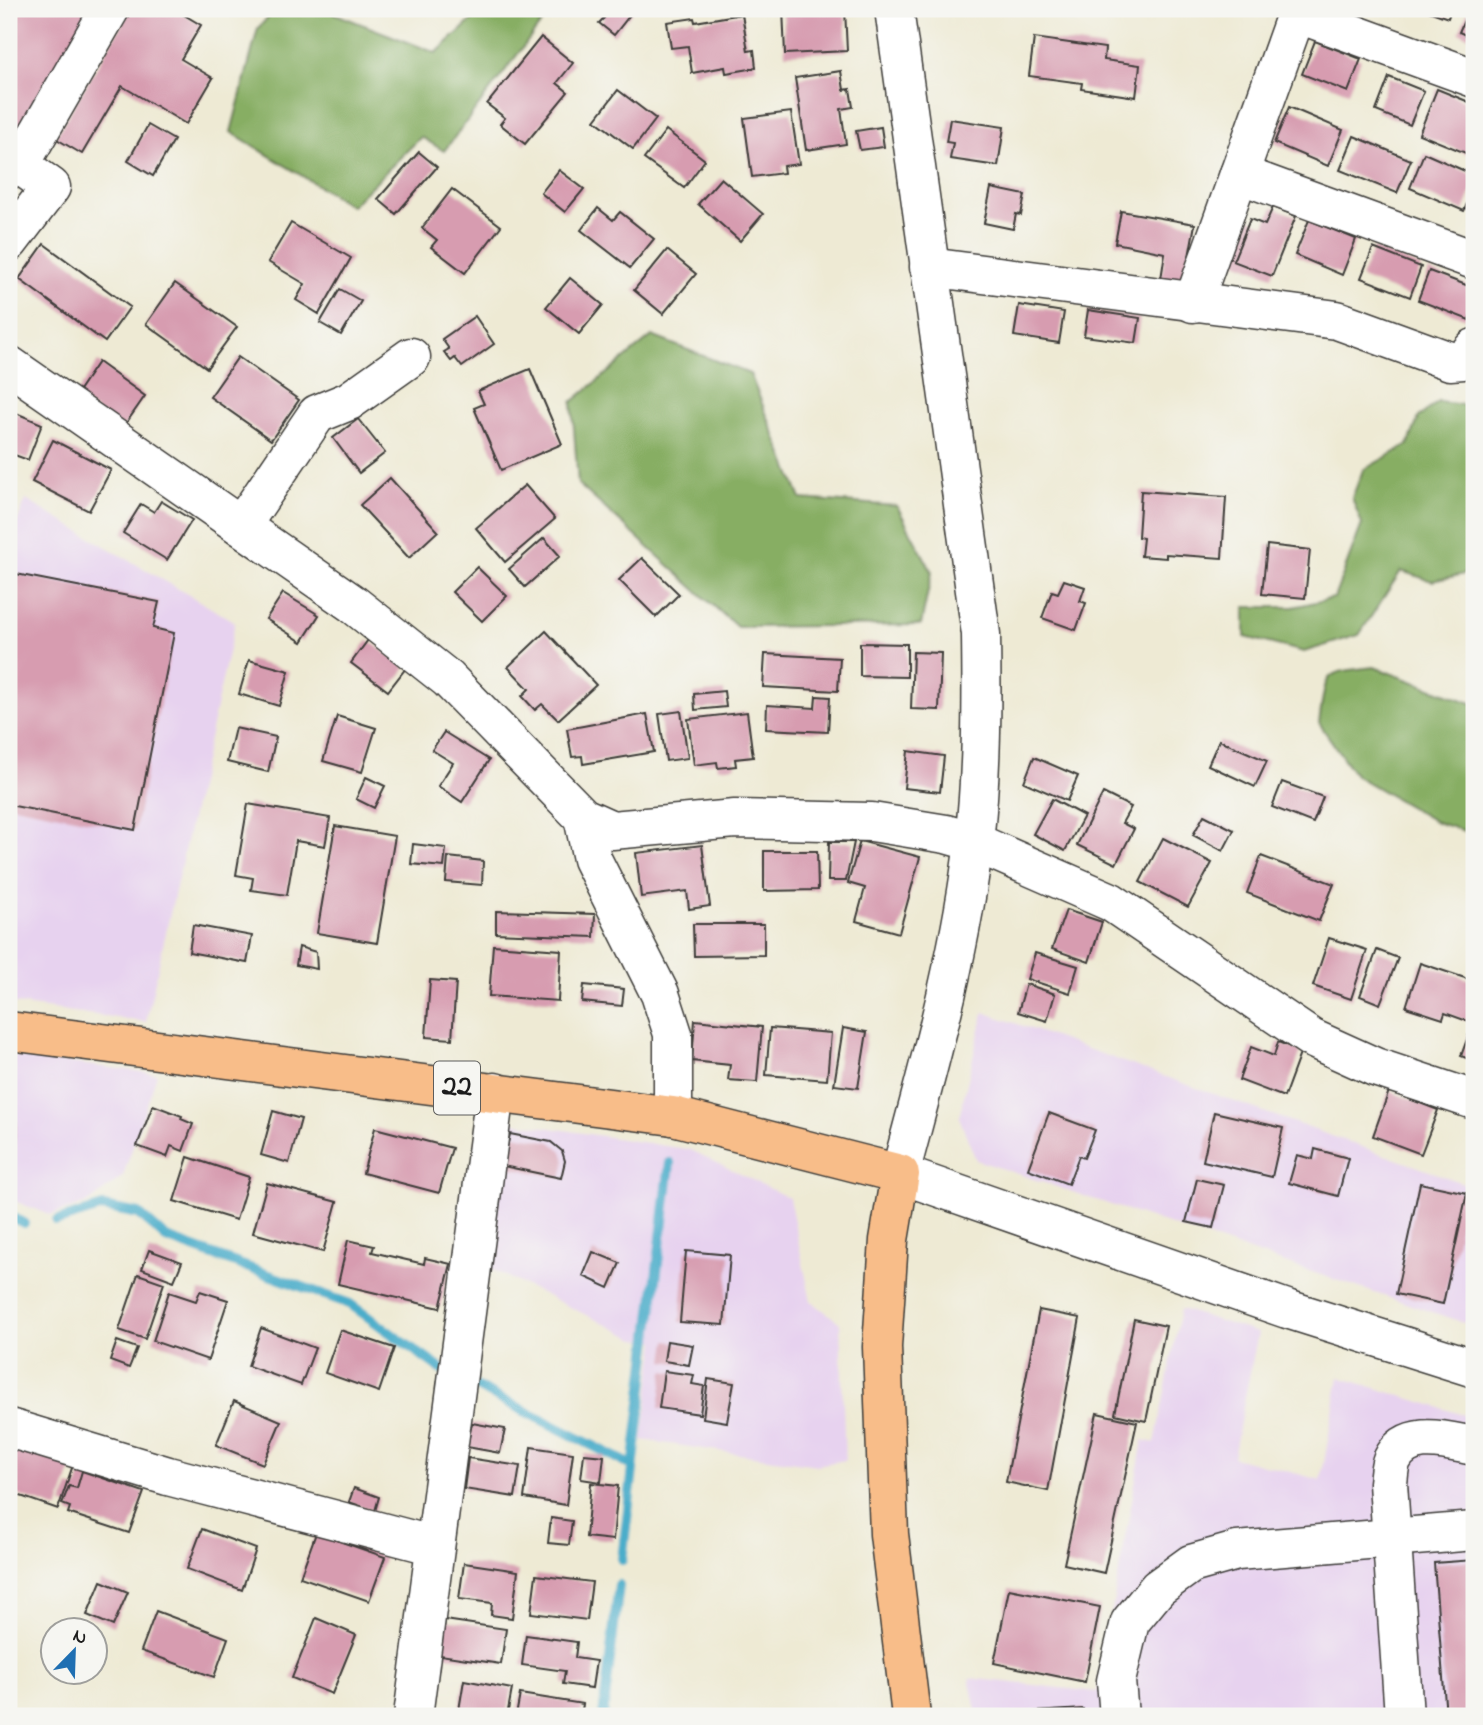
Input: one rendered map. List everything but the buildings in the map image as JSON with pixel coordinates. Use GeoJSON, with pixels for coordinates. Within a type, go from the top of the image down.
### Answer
{"type":"FeatureCollection","features":[{"type":"Feature","properties":{"kind":"main road","name":"22"},"geometry":{"type":"LineString","coordinates":[[9,1031],[673,1116],[901,1174]]}},
{"type":"Feature","properties":{"kind":"main road"},"geometry":{"type":"LineString","coordinates":[[901,1174],[889,1240],[882,1347],[889,1535],[911,1716]]}},
{"type":"Feature","properties":{"kind":"street"},"geometry":{"type":"LineString","coordinates":[[9,242],[51,187],[20,165],[110,9]]}},
{"type":"Feature","properties":{"kind":"street"},"geometry":{"type":"LineString","coordinates":[[894,9],[981,634],[982,719],[974,842],[949,988],[901,1174],[1287,1309],[1474,1368]]}},
{"type":"Feature","properties":{"kind":"street"},"geometry":{"type":"LineString","coordinates":[[1193,303],[1297,11],[1474,78]]}},
{"type":"Feature","properties":{"kind":"street"},"geometry":{"type":"LineString","coordinates":[[1239,174],[1474,260]]}},
{"type":"Feature","properties":{"kind":"street"},"geometry":{"type":"LineString","coordinates":[[929,267],[1337,320],[1450,361],[1463,360],[1474,348]]}},
{"type":"Feature","properties":{"kind":"street"},"geometry":{"type":"LineString","coordinates":[[241,526],[317,414],[349,401],[411,357]]}},
{"type":"Feature","properties":{"kind":"street"},"geometry":{"type":"LineString","coordinates":[[9,365],[353,604],[448,679],[583,817],[612,830],[735,819],[872,822],[946,834],[974,842],[1111,902],[1311,1038],[1375,1067],[1474,1100]]}},
{"type":"Feature","properties":{"kind":"street"},"geometry":{"type":"LineString","coordinates":[[583,817],[592,859],[660,994],[673,1034],[673,1116]]}},
{"type":"Feature","properties":{"kind":"street"},"geometry":{"type":"LineString","coordinates":[[413,1716],[495,1092]]}},
{"type":"Feature","properties":{"kind":"street"},"geometry":{"type":"LineString","coordinates":[[9,1428],[168,1476],[435,1546]]}},
{"type":"Feature","properties":{"kind":"street"},"geometry":{"type":"LineString","coordinates":[[1404,1716],[1388,1483],[1391,1461],[1403,1445],[1426,1437],[1474,1446]]}},
{"type":"Feature","properties":{"kind":"street"},"geometry":{"type":"LineString","coordinates":[[1119,1716],[1116,1681],[1130,1622],[1158,1588],[1191,1564],[1237,1551],[1474,1531]]}},
{"type":"Feature","properties":{"kind":"shaded area"},"geometry":{"type":"Polygon","coordinates":[[[26,500],[235,622],[146,1022],[9,1003],[9,541],[26,500]]]}},
{"type":"Feature","properties":{"kind":"shaded area"},"geometry":{"type":"Polygon","coordinates":[[[984,1012],[1474,1187],[1474,1326],[976,1160],[959,1117],[984,1012]]]}},
{"type":"Feature","properties":{"kind":"shaded area"},"geometry":{"type":"Polygon","coordinates":[[[9,1055],[157,1074],[123,1176],[90,1202],[50,1215],[9,1199],[9,1055]]]}},
{"type":"Feature","properties":{"kind":"shaded area"},"geometry":{"type":"Polygon","coordinates":[[[500,1120],[691,1150],[789,1198],[811,1301],[840,1323],[845,1460],[817,1465],[642,1440],[656,1341],[636,1339],[485,1266],[500,1120]]]}},
{"type":"Feature","properties":{"kind":"shaded area"},"geometry":{"type":"Polygon","coordinates":[[[1181,1309],[1258,1333],[1233,1457],[1321,1480],[1339,1377],[1474,1418],[1474,1716],[977,1716],[969,1678],[1097,1692],[1143,1440],[1155,1443],[1181,1309]]]}},
{"type":"Feature","properties":{"kind":"green space"},"geometry":{"type":"Polygon","coordinates":[[[276,9],[323,9],[436,53],[484,9],[552,9],[444,151],[421,137],[351,206],[231,132],[258,28],[276,9]]]}},
{"type":"Feature","properties":{"kind":"green space"},"geometry":{"type":"Polygon","coordinates":[[[652,336],[750,374],[801,499],[897,506],[932,572],[921,625],[737,627],[578,484],[572,402],[652,336]]]}},
{"type":"Feature","properties":{"kind":"green space"},"geometry":{"type":"Polygon","coordinates":[[[1438,402],[1474,406],[1474,572],[1432,581],[1401,571],[1359,635],[1304,652],[1245,637],[1245,607],[1293,607],[1334,598],[1362,524],[1352,498],[1363,470],[1408,445],[1419,417],[1438,402]]]}},
{"type":"Feature","properties":{"kind":"green space"},"geometry":{"type":"Polygon","coordinates":[[[1374,667],[1474,704],[1474,834],[1436,822],[1355,775],[1319,723],[1326,684],[1330,678],[1344,671],[1374,667]]]}},
{"type":"Feature","properties":{"kind":"waterway"},"geometry":{"type":"LineString","coordinates":[[622,1560],[670,1163]]}},
{"type":"Feature","properties":{"kind":"waterway"},"geometry":{"type":"LineString","coordinates":[[57,1221],[103,1207],[139,1214],[166,1238],[350,1304],[445,1372]]}},
{"type":"Feature","properties":{"kind":"waterway"},"geometry":{"type":"LineString","coordinates":[[9,1216],[24,1223]]}},
{"type":"Feature","properties":{"kind":"waterway"},"geometry":{"type":"LineString","coordinates":[[469,1383],[633,1466]]}},
{"type":"Feature","properties":{"kind":"waterway"},"geometry":{"type":"LineString","coordinates":[[603,1716],[619,1585]]}}]}
